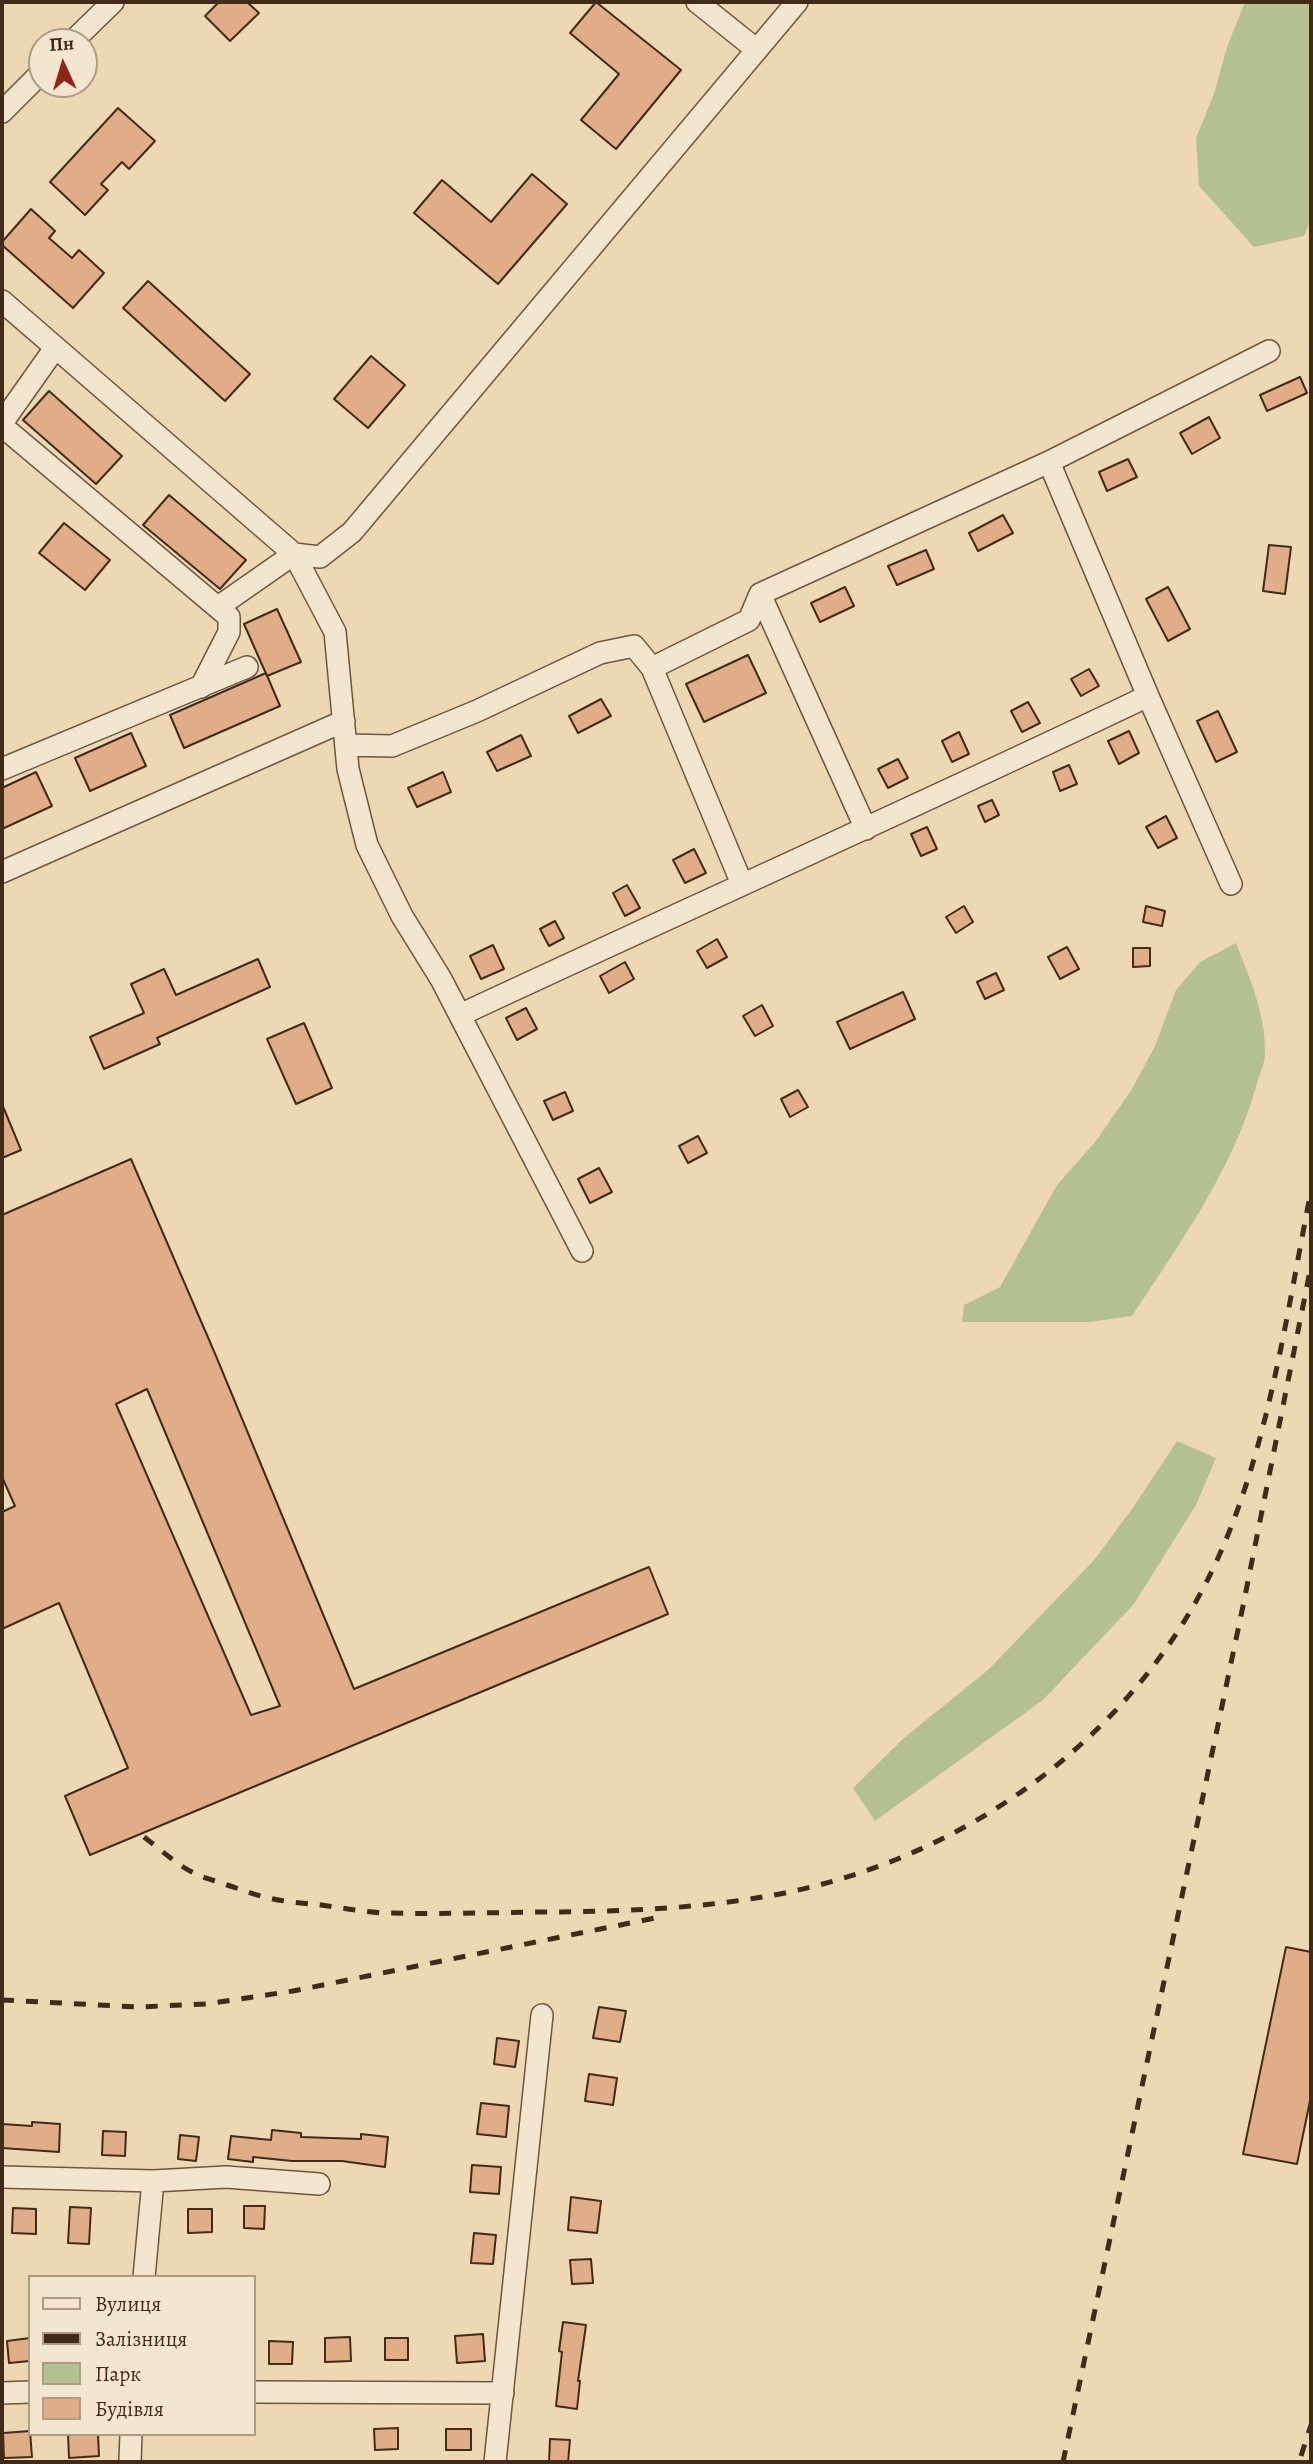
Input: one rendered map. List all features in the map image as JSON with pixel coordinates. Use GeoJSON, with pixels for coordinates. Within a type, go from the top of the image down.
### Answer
{"type":"FeatureCollection","features":[{"type":"Feature","properties":{"kind":"street"},"geometry":{"type":"LineString","coordinates":[[86,28],[113,2]]}},
{"type":"Feature","properties":{"kind":"street"},"geometry":{"type":"LineString","coordinates":[[697,2],[757,50]]}},
{"type":"Feature","properties":{"kind":"street"},"geometry":{"type":"LineString","coordinates":[[218,607],[294,554],[320,557],[352,532],[797,2]]}},
{"type":"Feature","properties":{"kind":"street"},"geometry":{"type":"LineString","coordinates":[[2,112],[28,86]]}},
{"type":"Feature","properties":{"kind":"street"},"geometry":{"type":"LineString","coordinates":[[2,301],[294,554],[335,632],[348,769],[368,845],[402,916],[441,979],[582,1251]]}},
{"type":"Feature","properties":{"kind":"street"},"geometry":{"type":"LineString","coordinates":[[55,348],[2,424],[229,617],[229,632],[201,687]]}},
{"type":"Feature","properties":{"kind":"street"},"geometry":{"type":"LineString","coordinates":[[652,668],[749,621],[760,594],[1049,462],[1269,351]]}},
{"type":"Feature","properties":{"kind":"street"},"geometry":{"type":"LineString","coordinates":[[1049,462],[1231,884]]}},
{"type":"Feature","properties":{"kind":"street"},"geometry":{"type":"LineString","coordinates":[[760,594],[866,829]]}},
{"type":"Feature","properties":{"kind":"street"},"geometry":{"type":"LineString","coordinates":[[346,745],[392,746],[477,711],[600,653],[634,646],[652,668],[742,884]]}},
{"type":"Feature","properties":{"kind":"street"},"geometry":{"type":"LineString","coordinates":[[2,769],[247,667]]}},
{"type":"Feature","properties":{"kind":"street"},"geometry":{"type":"LineString","coordinates":[[460,1016],[1148,696]]}},
{"type":"Feature","properties":{"kind":"street"},"geometry":{"type":"LineString","coordinates":[[2,872],[344,721]]}},
{"type":"Feature","properties":{"kind":"street"},"geometry":{"type":"LineString","coordinates":[[495,2462],[541,2015]]}},
{"type":"Feature","properties":{"kind":"street"},"geometry":{"type":"LineString","coordinates":[[2,2177],[153,2181],[226,2177],[319,2185]]}},
{"type":"Feature","properties":{"kind":"street"},"geometry":{"type":"LineString","coordinates":[[144,2275],[153,2181]]}},
{"type":"Feature","properties":{"kind":"street"},"geometry":{"type":"LineString","coordinates":[[2,2393],[28,2392]]}},
{"type":"Feature","properties":{"kind":"street"},"geometry":{"type":"LineString","coordinates":[[256,2392],[503,2393]]}},
{"type":"Feature","properties":{"kind":"street"},"geometry":{"type":"LineString","coordinates":[[130,2462],[131,2436]]}},
{"type":"Feature","properties":{"kind":"green space"},"geometry":{"type":"Polygon","coordinates":[[[1245,2],[1311,2],[1311,219],[1304,236],[1254,247],[1199,186],[1196,138],[1245,2]]]}},
{"type":"Feature","properties":{"kind":"green space"},"geometry":{"type":"Polygon","coordinates":[[[1236,943],[1260,1009],[1265,1055],[1263,1064],[1246,1118],[1219,1177],[1186,1234],[1132,1316],[1089,1322],[962,1322],[964,1305],[1000,1287],[1057,1185],[1096,1141],[1132,1089],[1155,1046],[1176,990],[1200,962],[1236,943]]]}},
{"type":"Feature","properties":{"kind":"green space"},"geometry":{"type":"Polygon","coordinates":[[[1177,1441],[1216,1458],[1196,1505],[1134,1604],[1043,1700],[875,1821],[853,1788],[905,1737],[988,1670],[1095,1559],[1177,1441]]]}},
{"type":"Feature","properties":{"kind":"building"},"geometry":{"type":"Polygon","coordinates":[[[219,2],[247,2],[259,13],[230,41],[205,16],[219,2]]]}},
{"type":"Feature","properties":{"kind":"building"},"geometry":{"type":"Polygon","coordinates":[[[596,2],[681,70],[616,149],[581,120],[619,74],[570,33],[596,2]]]}},
{"type":"Feature","properties":{"kind":"building"},"geometry":{"type":"Polygon","coordinates":[[[118,108],[155,141],[129,169],[122,162],[101,184],[108,190],[85,215],[50,182],[118,108]]]}},
{"type":"Feature","properties":{"kind":"building"},"geometry":{"type":"Polygon","coordinates":[[[532,174],[567,204],[498,284],[414,213],[442,180],[491,222],[532,174]]]}},
{"type":"Feature","properties":{"kind":"building"},"geometry":{"type":"Polygon","coordinates":[[[31,209],[55,231],[49,238],[72,258],[79,250],[104,273],[73,308],[2,245],[31,209]]]}},
{"type":"Feature","properties":{"kind":"building"},"geometry":{"type":"Polygon","coordinates":[[[148,281],[250,374],[225,401],[123,308],[148,281]]]}},
{"type":"Feature","properties":{"kind":"building"},"geometry":{"type":"Polygon","coordinates":[[[371,356],[405,385],[368,428],[334,399],[371,356]]]}},
{"type":"Feature","properties":{"kind":"building"},"geometry":{"type":"Polygon","coordinates":[[[1300,377],[1307,393],[1267,411],[1260,395],[1300,377]]]}},
{"type":"Feature","properties":{"kind":"building"},"geometry":{"type":"Polygon","coordinates":[[[49,391],[122,456],[96,484],[23,420],[49,391]]]}},
{"type":"Feature","properties":{"kind":"building"},"geometry":{"type":"Polygon","coordinates":[[[1209,417],[1220,438],[1192,454],[1180,433],[1209,417]]]}},
{"type":"Feature","properties":{"kind":"building"},"geometry":{"type":"Polygon","coordinates":[[[1128,459],[1137,477],[1107,491],[1099,472],[1128,459]]]}},
{"type":"Feature","properties":{"kind":"building"},"geometry":{"type":"Polygon","coordinates":[[[169,495],[246,560],[220,589],[143,525],[169,495]]]}},
{"type":"Feature","properties":{"kind":"building"},"geometry":{"type":"Polygon","coordinates":[[[1003,515],[1013,533],[978,551],[969,533],[1003,515]]]}},
{"type":"Feature","properties":{"kind":"building"},"geometry":{"type":"Polygon","coordinates":[[[64,523],[110,560],[85,590],[39,553],[64,523]]]}},
{"type":"Feature","properties":{"kind":"building"},"geometry":{"type":"Polygon","coordinates":[[[1269,545],[1291,547],[1285,594],[1263,591],[1269,545]]]}},
{"type":"Feature","properties":{"kind":"building"},"geometry":{"type":"Polygon","coordinates":[[[926,550],[934,569],[897,585],[888,566],[926,550]]]}},
{"type":"Feature","properties":{"kind":"building"},"geometry":{"type":"Polygon","coordinates":[[[845,587],[854,606],[820,622],[811,603],[845,587]]]}},
{"type":"Feature","properties":{"kind":"building"},"geometry":{"type":"Polygon","coordinates":[[[1168,587],[1190,629],[1168,641],[1146,599],[1168,587]]]}},
{"type":"Feature","properties":{"kind":"building"},"geometry":{"type":"Polygon","coordinates":[[[277,609],[301,662],[267,676],[244,624],[277,609]]]}},
{"type":"Feature","properties":{"kind":"building"},"geometry":{"type":"Polygon","coordinates":[[[748,655],[766,693],[704,722],[686,684],[748,655]]]}},
{"type":"Feature","properties":{"kind":"building"},"geometry":{"type":"Polygon","coordinates":[[[1089,669],[1099,686],[1081,696],[1071,679],[1089,669]]]}},
{"type":"Feature","properties":{"kind":"building"},"geometry":{"type":"Polygon","coordinates":[[[266,673],[280,706],[184,748],[170,715],[266,673]]]}},
{"type":"Feature","properties":{"kind":"building"},"geometry":{"type":"Polygon","coordinates":[[[601,699],[611,716],[578,733],[569,716],[601,699]]]}},
{"type":"Feature","properties":{"kind":"building"},"geometry":{"type":"Polygon","coordinates":[[[1028,702],[1040,723],[1022,732],[1011,711],[1028,702]]]}},
{"type":"Feature","properties":{"kind":"building"},"geometry":{"type":"Polygon","coordinates":[[[1218,711],[1237,752],[1216,762],[1197,721],[1218,711]]]}},
{"type":"Feature","properties":{"kind":"building"},"geometry":{"type":"Polygon","coordinates":[[[1129,731],[1139,753],[1119,764],[1108,741],[1129,731]]]}},
{"type":"Feature","properties":{"kind":"building"},"geometry":{"type":"Polygon","coordinates":[[[959,732],[969,754],[952,762],[942,741],[959,732]]]}},
{"type":"Feature","properties":{"kind":"building"},"geometry":{"type":"Polygon","coordinates":[[[131,733],[146,766],[90,791],[75,758],[131,733]]]}},
{"type":"Feature","properties":{"kind":"building"},"geometry":{"type":"Polygon","coordinates":[[[521,735],[531,756],[497,771],[487,752],[521,735]]]}},
{"type":"Feature","properties":{"kind":"building"},"geometry":{"type":"Polygon","coordinates":[[[898,759],[908,778],[888,788],[878,769],[898,759]]]}},
{"type":"Feature","properties":{"kind":"building"},"geometry":{"type":"Polygon","coordinates":[[[1069,765],[1077,784],[1060,791],[1053,772],[1069,765]]]}},
{"type":"Feature","properties":{"kind":"building"},"geometry":{"type":"Polygon","coordinates":[[[36,772],[52,806],[2,829],[2,788],[36,772]]]}},
{"type":"Feature","properties":{"kind":"building"},"geometry":{"type":"Polygon","coordinates":[[[443,772],[451,792],[417,807],[408,788],[443,772]]]}},
{"type":"Feature","properties":{"kind":"building"},"geometry":{"type":"Polygon","coordinates":[[[992,800],[999,815],[985,822],[978,806],[992,800]]]}},
{"type":"Feature","properties":{"kind":"building"},"geometry":{"type":"Polygon","coordinates":[[[1166,816],[1177,838],[1158,848],[1146,827],[1166,816]]]}},
{"type":"Feature","properties":{"kind":"building"},"geometry":{"type":"Polygon","coordinates":[[[927,827],[937,849],[921,856],[911,834],[927,827]]]}},
{"type":"Feature","properties":{"kind":"building"},"geometry":{"type":"Polygon","coordinates":[[[694,849],[706,873],[685,883],[673,860],[694,849]]]}},
{"type":"Feature","properties":{"kind":"building"},"geometry":{"type":"Polygon","coordinates":[[[627,885],[640,908],[625,916],[613,893],[627,885]]]}},
{"type":"Feature","properties":{"kind":"building"},"geometry":{"type":"Polygon","coordinates":[[[964,906],[973,922],[956,933],[946,917],[964,906]]]}},
{"type":"Feature","properties":{"kind":"building"},"geometry":{"type":"Polygon","coordinates":[[[1146,906],[1165,911],[1162,926],[1143,922],[1146,906]]]}},
{"type":"Feature","properties":{"kind":"building"},"geometry":{"type":"Polygon","coordinates":[[[555,921],[564,938],[549,946],[540,929],[555,921]]]}},
{"type":"Feature","properties":{"kind":"building"},"geometry":{"type":"Polygon","coordinates":[[[717,939],[727,957],[707,968],[697,951],[717,939]]]}},
{"type":"Feature","properties":{"kind":"building"},"geometry":{"type":"Polygon","coordinates":[[[493,945],[504,969],[481,979],[470,956],[493,945]]]}},
{"type":"Feature","properties":{"kind":"building"},"geometry":{"type":"Polygon","coordinates":[[[1067,947],[1079,969],[1060,979],[1048,957],[1067,947]]]}},
{"type":"Feature","properties":{"kind":"building"},"geometry":{"type":"Polygon","coordinates":[[[1133,948],[1150,948],[1150,966],[1133,967],[1133,948]]]}},
{"type":"Feature","properties":{"kind":"building"},"geometry":{"type":"Polygon","coordinates":[[[258,959],[270,987],[157,1038],[160,1044],[104,1069],[90,1037],[144,1013],[131,984],[164,969],[176,995],[258,959]]]}},
{"type":"Feature","properties":{"kind":"building"},"geometry":{"type":"Polygon","coordinates":[[[625,962],[634,979],[609,993],[600,976],[625,962]]]}},
{"type":"Feature","properties":{"kind":"building"},"geometry":{"type":"Polygon","coordinates":[[[996,973],[1004,990],[985,999],[977,982],[996,973]]]}},
{"type":"Feature","properties":{"kind":"building"},"geometry":{"type":"Polygon","coordinates":[[[903,992],[915,1019],[850,1049],[837,1022],[903,992]]]}},
{"type":"Feature","properties":{"kind":"building"},"geometry":{"type":"Polygon","coordinates":[[[762,1005],[773,1026],[755,1036],[743,1016],[762,1005]]]}},
{"type":"Feature","properties":{"kind":"building"},"geometry":{"type":"Polygon","coordinates":[[[526,1008],[537,1029],[517,1040],[506,1018],[526,1008]]]}},
{"type":"Feature","properties":{"kind":"building"},"geometry":{"type":"Polygon","coordinates":[[[304,1023],[332,1088],[296,1104],[267,1039],[304,1023]]]}},
{"type":"Feature","properties":{"kind":"building"},"geometry":{"type":"Polygon","coordinates":[[[798,1090],[808,1107],[790,1117],[781,1099],[798,1090]]]}},
{"type":"Feature","properties":{"kind":"building"},"geometry":{"type":"Polygon","coordinates":[[[565,1092],[573,1111],[553,1120],[544,1101],[565,1092]]]}},
{"type":"Feature","properties":{"kind":"building"},"geometry":{"type":"Polygon","coordinates":[[[2,1104],[21,1150],[2,1158],[2,1104]]]}},
{"type":"Feature","properties":{"kind":"building"},"geometry":{"type":"Polygon","coordinates":[[[698,1136],[707,1153],[688,1163],[679,1146],[698,1136]]]}},
{"type":"Feature","properties":{"kind":"building"},"geometry":{"type":"Polygon","coordinates":[[[131,1159],[354,1689],[649,1567],[668,1614],[90,1855],[65,1796],[128,1768],[59,1603],[2,1629],[2,1512],[15,1506],[2,1477],[2,1215],[131,1159]],[[147,1389],[116,1404],[251,1715],[280,1706],[147,1389]]]}},
{"type":"Feature","properties":{"kind":"building"},"geometry":{"type":"Polygon","coordinates":[[[599,1168],[612,1192],[590,1203],[578,1179],[599,1168]]]}},
{"type":"Feature","properties":{"kind":"building"},"geometry":{"type":"Polygon","coordinates":[[[1286,1947],[1311,1952],[1311,2096],[1297,2164],[1243,2154],[1286,1947]]]}},
{"type":"Feature","properties":{"kind":"building"},"geometry":{"type":"Polygon","coordinates":[[[599,2007],[626,2011],[620,2042],[593,2038],[599,2007]]]}},
{"type":"Feature","properties":{"kind":"building"},"geometry":{"type":"Polygon","coordinates":[[[497,2038],[519,2041],[515,2067],[494,2064],[497,2038]]]}},
{"type":"Feature","properties":{"kind":"building"},"geometry":{"type":"Polygon","coordinates":[[[589,2074],[617,2078],[613,2105],[585,2101],[589,2074]]]}},
{"type":"Feature","properties":{"kind":"building"},"geometry":{"type":"Polygon","coordinates":[[[481,2103],[509,2106],[506,2137],[477,2134],[481,2103]]]}},
{"type":"Feature","properties":{"kind":"building"},"geometry":{"type":"Polygon","coordinates":[[[32,2122],[60,2124],[59,2152],[2,2148],[2,2124],[32,2126],[32,2122]]]}},
{"type":"Feature","properties":{"kind":"building"},"geometry":{"type":"Polygon","coordinates":[[[272,2130],[301,2133],[301,2137],[361,2139],[361,2134],[388,2137],[385,2167],[342,2161],[292,2161],[253,2157],[253,2162],[228,2159],[231,2136],[271,2140],[272,2130]]]}},
{"type":"Feature","properties":{"kind":"building"},"geometry":{"type":"Polygon","coordinates":[[[103,2131],[126,2132],[125,2156],[102,2155],[103,2131]]]}},
{"type":"Feature","properties":{"kind":"building"},"geometry":{"type":"Polygon","coordinates":[[[180,2135],[199,2137],[196,2161],[178,2159],[180,2135]]]}},
{"type":"Feature","properties":{"kind":"building"},"geometry":{"type":"Polygon","coordinates":[[[472,2165],[501,2167],[499,2194],[470,2192],[472,2165]]]}},
{"type":"Feature","properties":{"kind":"building"},"geometry":{"type":"Polygon","coordinates":[[[571,2197],[601,2201],[597,2233],[568,2230],[571,2197]]]}},
{"type":"Feature","properties":{"kind":"building"},"geometry":{"type":"Polygon","coordinates":[[[244,2206],[265,2206],[264,2229],[244,2228],[244,2206]]]}},
{"type":"Feature","properties":{"kind":"building"},"geometry":{"type":"Polygon","coordinates":[[[70,2207],[91,2208],[89,2244],[68,2243],[70,2207]]]}},
{"type":"Feature","properties":{"kind":"building"},"geometry":{"type":"Polygon","coordinates":[[[13,2208],[36,2209],[36,2234],[12,2233],[13,2208]]]}},
{"type":"Feature","properties":{"kind":"building"},"geometry":{"type":"Polygon","coordinates":[[[188,2209],[212,2209],[212,2232],[188,2233],[188,2209]]]}},
{"type":"Feature","properties":{"kind":"building"},"geometry":{"type":"Polygon","coordinates":[[[474,2233],[496,2235],[493,2264],[471,2263],[474,2233]]]}},
{"type":"Feature","properties":{"kind":"building"},"geometry":{"type":"Polygon","coordinates":[[[591,2259],[593,2283],[572,2284],[570,2260],[591,2259]]]}},
{"type":"Feature","properties":{"kind":"building"},"geometry":{"type":"Polygon","coordinates":[[[563,2322],[586,2325],[577,2409],[556,2406],[563,2322]]]}},
{"type":"Feature","properties":{"kind":"building"},"geometry":{"type":"Polygon","coordinates":[[[483,2334],[485,2361],[457,2363],[455,2336],[483,2334]]]}},
{"type":"Feature","properties":{"kind":"building"},"geometry":{"type":"Polygon","coordinates":[[[350,2337],[351,2361],[325,2362],[325,2338],[350,2337]]]}},
{"type":"Feature","properties":{"kind":"building"},"geometry":{"type":"Polygon","coordinates":[[[28,2338],[28,2361],[9,2363],[7,2341],[28,2338]]]}},
{"type":"Feature","properties":{"kind":"building"},"geometry":{"type":"Polygon","coordinates":[[[385,2338],[408,2338],[408,2360],[385,2360],[385,2338]]]}},
{"type":"Feature","properties":{"kind":"building"},"geometry":{"type":"Polygon","coordinates":[[[269,2341],[293,2342],[292,2364],[269,2364],[269,2341]]]}},
{"type":"Feature","properties":{"kind":"building"},"geometry":{"type":"Polygon","coordinates":[[[398,2428],[398,2449],[375,2450],[374,2429],[398,2428]]]}},
{"type":"Feature","properties":{"kind":"building"},"geometry":{"type":"Polygon","coordinates":[[[446,2429],[471,2429],[471,2450],[446,2450],[446,2429]]]}},
{"type":"Feature","properties":{"kind":"building"},"geometry":{"type":"Polygon","coordinates":[[[28,2431],[32,2457],[4,2458],[3,2433],[28,2431]]]}},
{"type":"Feature","properties":{"kind":"building"},"geometry":{"type":"Polygon","coordinates":[[[68,2436],[98,2436],[99,2456],[69,2458],[68,2436]]]}},
{"type":"Feature","properties":{"kind":"building"},"geometry":{"type":"Polygon","coordinates":[[[550,2439],[570,2440],[568,2462],[549,2462],[550,2439]]]}},
{"type":"Feature","properties":{"kind":"railway"},"geometry":{"type":"LineString","coordinates":[[144,1837],[189,1871],[279,1900],[385,1913],[559,1912],[672,1908],[756,1898],[829,1882],[900,1858],[967,1826],[1030,1786],[1087,1739],[1138,1685],[1182,1624],[1218,1558],[1236,1515],[1264,1424],[1311,1191]]}},
{"type":"Feature","properties":{"kind":"railway"},"geometry":{"type":"LineString","coordinates":[[1063,2462],[1243,1606],[1311,1266]]}},
{"type":"Feature","properties":{"kind":"railway"},"geometry":{"type":"LineString","coordinates":[[2,2000],[138,2007],[206,2004],[293,1991],[665,1916]]}},
{"type":"Feature","properties":{"kind":"railway"},"geometry":{"type":"LineString","coordinates":[[1301,2456],[1311,2425]]}}]}
